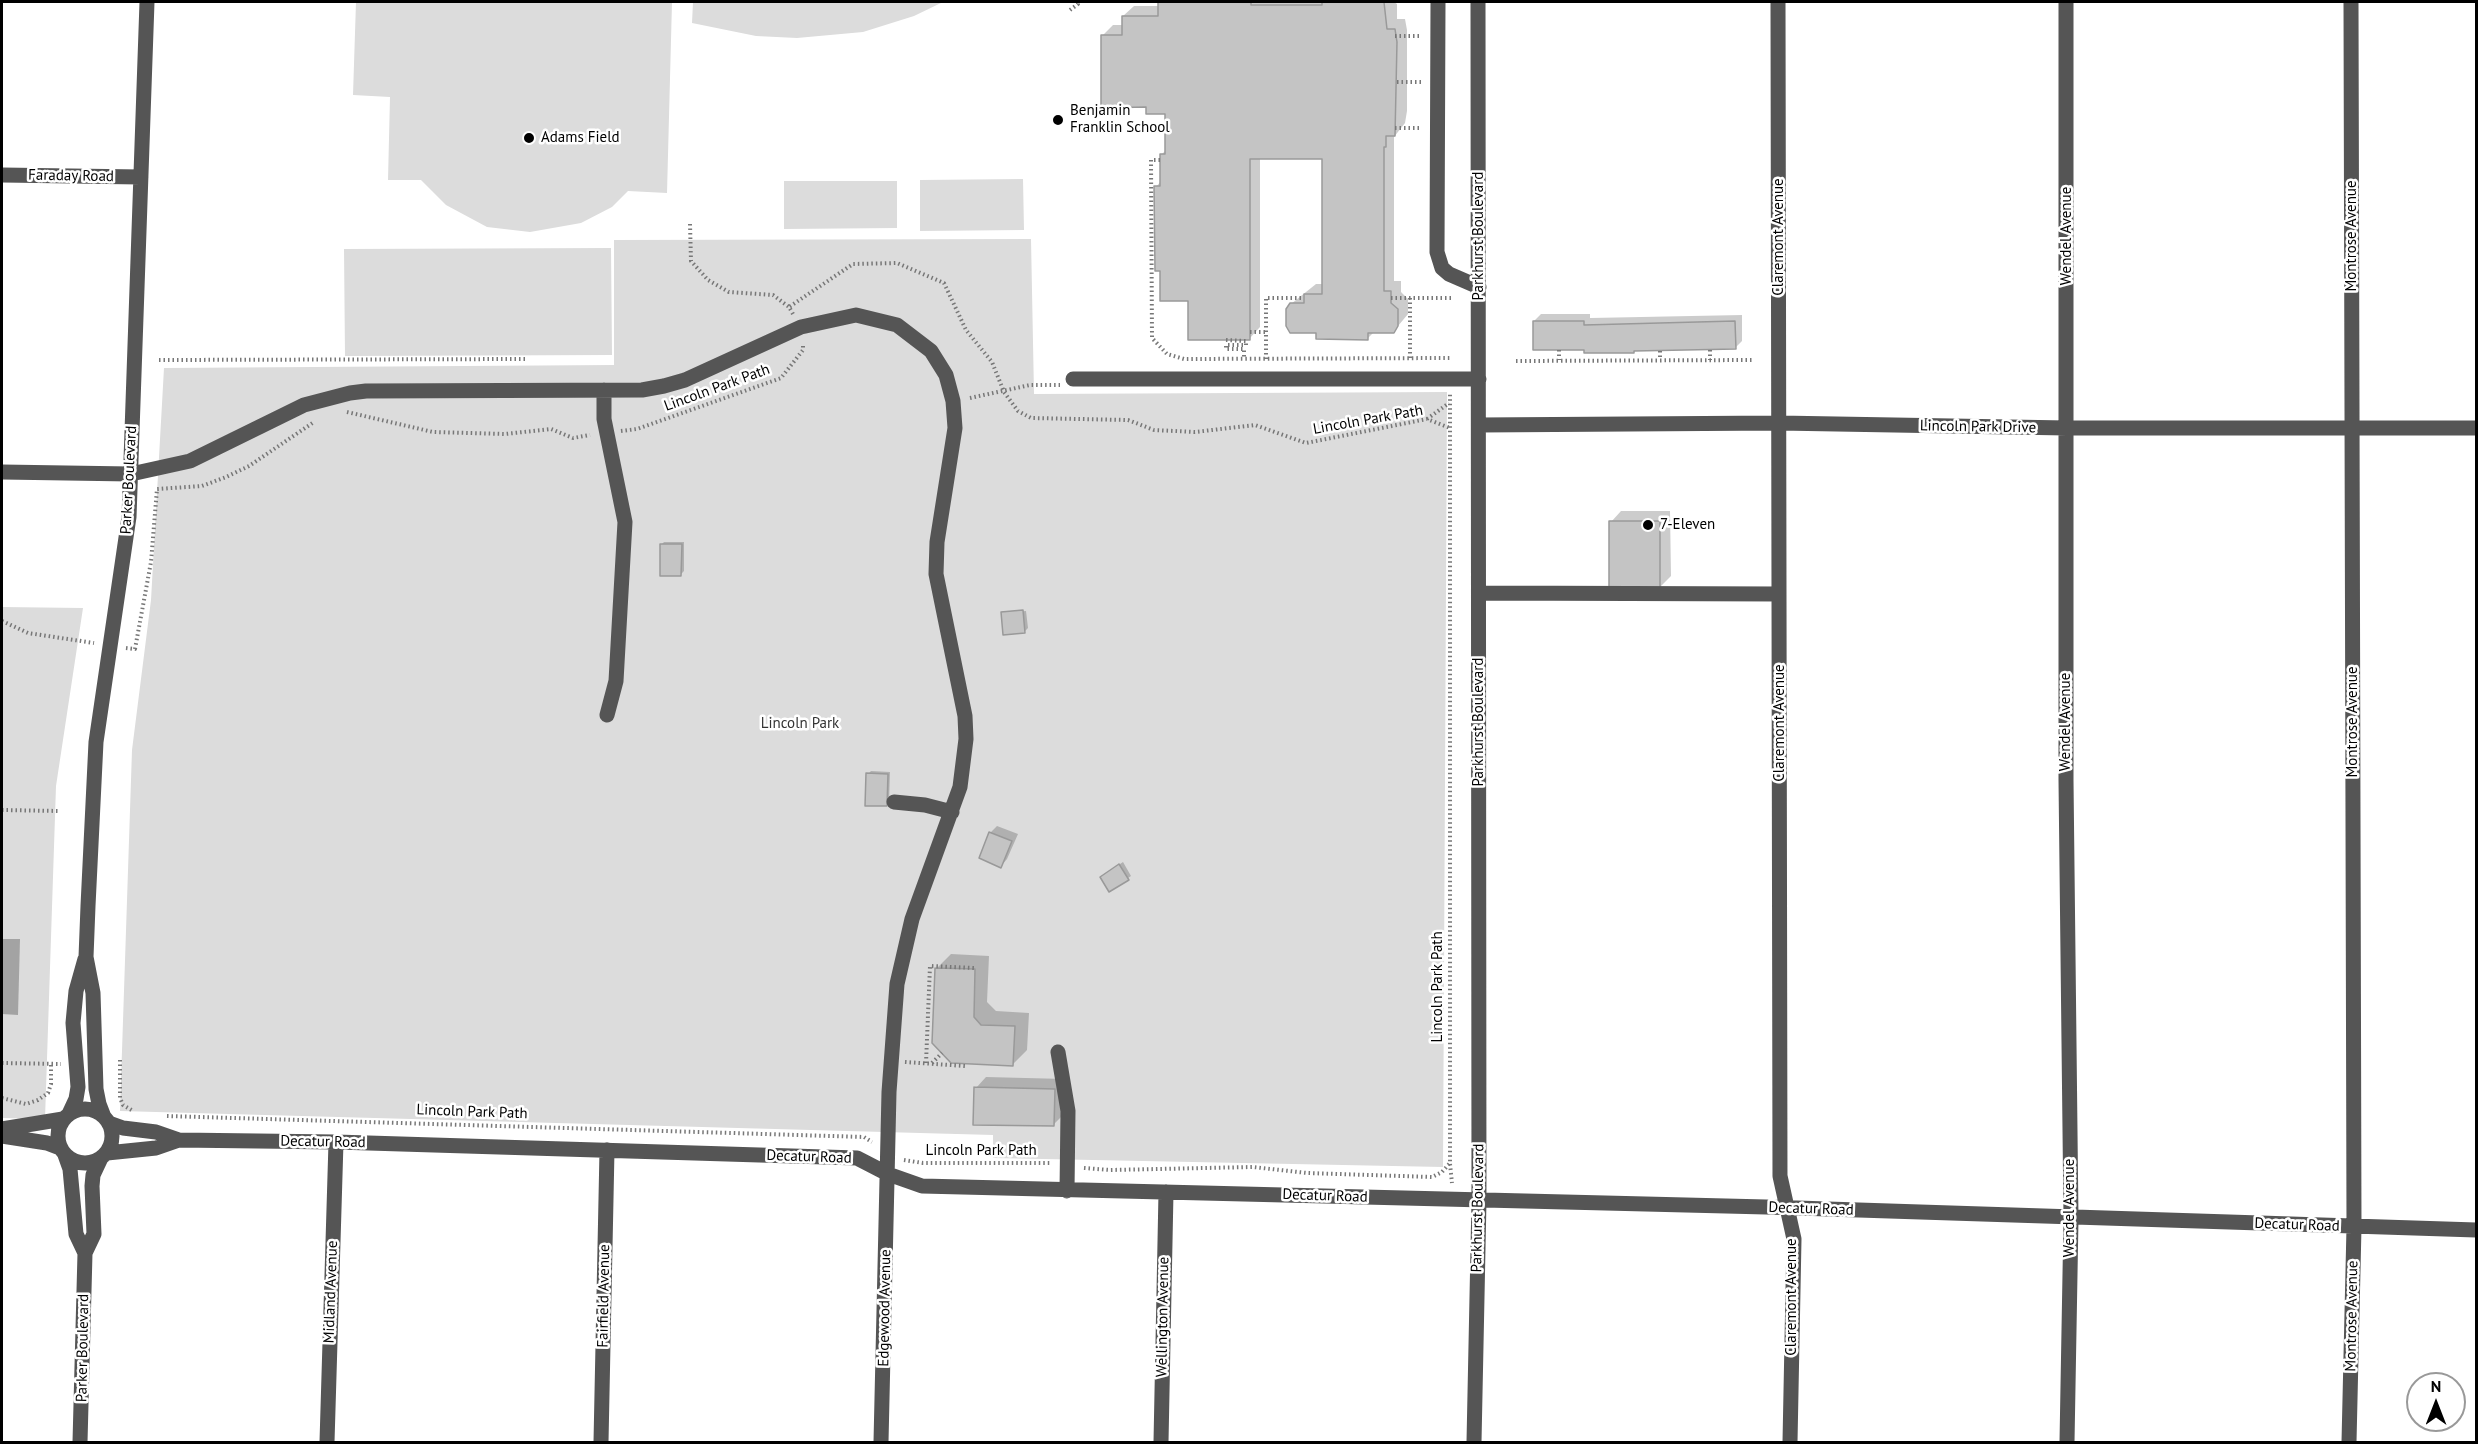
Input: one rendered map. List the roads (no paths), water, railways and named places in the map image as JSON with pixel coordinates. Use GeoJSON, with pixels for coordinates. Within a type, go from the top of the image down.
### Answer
{"type":"FeatureCollection","features":[{"type":"Feature","properties":{"kind":"street","name":"Parker Boulevard"},"geometry":{"type":"LineString","coordinates":[[80,1443],[85,1253],[94,1234],[93,1175],[112,1138],[99,1104],[96,1089],[93,993],[86,957],[94,770],[124,562],[130,474],[147,2]]}},
{"type":"Feature","properties":{"kind":"street"},"geometry":{"type":"LineString","coordinates":[[1438,2],[1437,252],[1442,268],[1449,274],[1479,287]]}},
{"type":"Feature","properties":{"kind":"street","name":"Parkhurst Boulevard"},"geometry":{"type":"LineString","coordinates":[[1474,1443],[1479,1200],[1478,2]]}},
{"type":"Feature","properties":{"kind":"street","name":"Claremont Avenue"},"geometry":{"type":"LineString","coordinates":[[1778,2],[1780,1176],[1794,1239],[1790,1443]]}},
{"type":"Feature","properties":{"kind":"street","name":"Wendel Avenue"},"geometry":{"type":"LineString","coordinates":[[2066,2],[2066,780],[2071,1218],[2067,1443]]}},
{"type":"Feature","properties":{"kind":"street","name":"Montrose Avenue"},"geometry":{"type":"LineString","coordinates":[[2349,1443],[2354,1227],[2351,2]]}},
{"type":"Feature","properties":{"kind":"street","name":"Faraday Road"},"geometry":{"type":"LineString","coordinates":[[2,175],[141,177]]}},
{"type":"Feature","properties":{"kind":"street","name":"Edgewood Avenue"},"geometry":{"type":"LineString","coordinates":[[2,472],[130,474],[190,461],[304,405],[350,393],[366,391],[642,390],[685,380],[801,327],[855,315],[897,325],[932,351],[946,375],[953,401],[955,428],[938,542],[936,574],[963,706],[966,739],[962,780],[912,919],[897,984],[889,1092],[881,1443]]}},
{"type":"Feature","properties":{"kind":"street"},"geometry":{"type":"LineString","coordinates":[[1073,379],[1479,379]]}},
{"type":"Feature","properties":{"kind":"street"},"geometry":{"type":"LineString","coordinates":[[604,390],[604,419],[625,522],[616,681],[607,715]]}},
{"type":"Feature","properties":{"kind":"street","name":"Lincoln Park Drive"},"geometry":{"type":"LineString","coordinates":[[1479,425],[1779,423],[2067,428],[2476,428]]}},
{"type":"Feature","properties":{"kind":"street"},"geometry":{"type":"LineString","coordinates":[[1479,593],[1779,594]]}},
{"type":"Feature","properties":{"kind":"street"},"geometry":{"type":"LineString","coordinates":[[894,802],[925,805],[952,812]]}},
{"type":"Feature","properties":{"kind":"street","name":"Parker Boulevard"},"geometry":{"type":"LineString","coordinates":[[85,1253],[76,1234],[70,1169],[57,1133],[76,1099],[78,1087],[73,1023],[76,991],[86,957]]}},
{"type":"Feature","properties":{"kind":"street"},"geometry":{"type":"LineString","coordinates":[[1058,1052],[1068,1111],[1067,1191]]}},
{"type":"Feature","properties":{"kind":"street"},"geometry":{"type":"LineString","coordinates":[[2,1129],[45,1123],[76,1110],[91,1109],[107,1120]]}},
{"type":"Feature","properties":{"kind":"street","name":"Decatur Road"},"geometry":{"type":"LineString","coordinates":[[107,1120],[123,1128],[156,1132],[179,1140],[336,1142],[857,1158],[888,1174],[922,1186],[2476,1230]]}},
{"type":"Feature","properties":{"kind":"street"},"geometry":{"type":"LineString","coordinates":[[2,1136],[47,1143],[78,1162],[86,1163],[104,1155]]}},
{"type":"Feature","properties":{"kind":"street","name":"Decatur Road"},"geometry":{"type":"LineString","coordinates":[[104,1155],[156,1148],[179,1140]]}},
{"type":"Feature","properties":{"kind":"street","name":"Midland Avenue"},"geometry":{"type":"LineString","coordinates":[[327,1443],[336,1142]]}},
{"type":"Feature","properties":{"kind":"street","name":"Fairfield Avenue"},"geometry":{"type":"LineString","coordinates":[[601,1443],[607,1150]]}},
{"type":"Feature","properties":{"kind":"street","name":"Wellington Avenue"},"geometry":{"type":"LineString","coordinates":[[1161,1443],[1166,1192]]}},
{"type":"Feature","properties":{"kind":"place","name":"Benjamin Franklin School"},"geometry":{"type":"Point","coordinates":[1058,120]}},
{"type":"Feature","properties":{"kind":"place","name":"Adams Field"},"geometry":{"type":"Point","coordinates":[529,138]}},
{"type":"Feature","properties":{"kind":"place","name":"7-Eleven"},"geometry":{"type":"Point","coordinates":[1648,525]}},
{"type":"Feature","properties":{"kind":"park label","name":"Lincoln Park"},"geometry":{"type":"Point","coordinates":[800,724]}}]}
